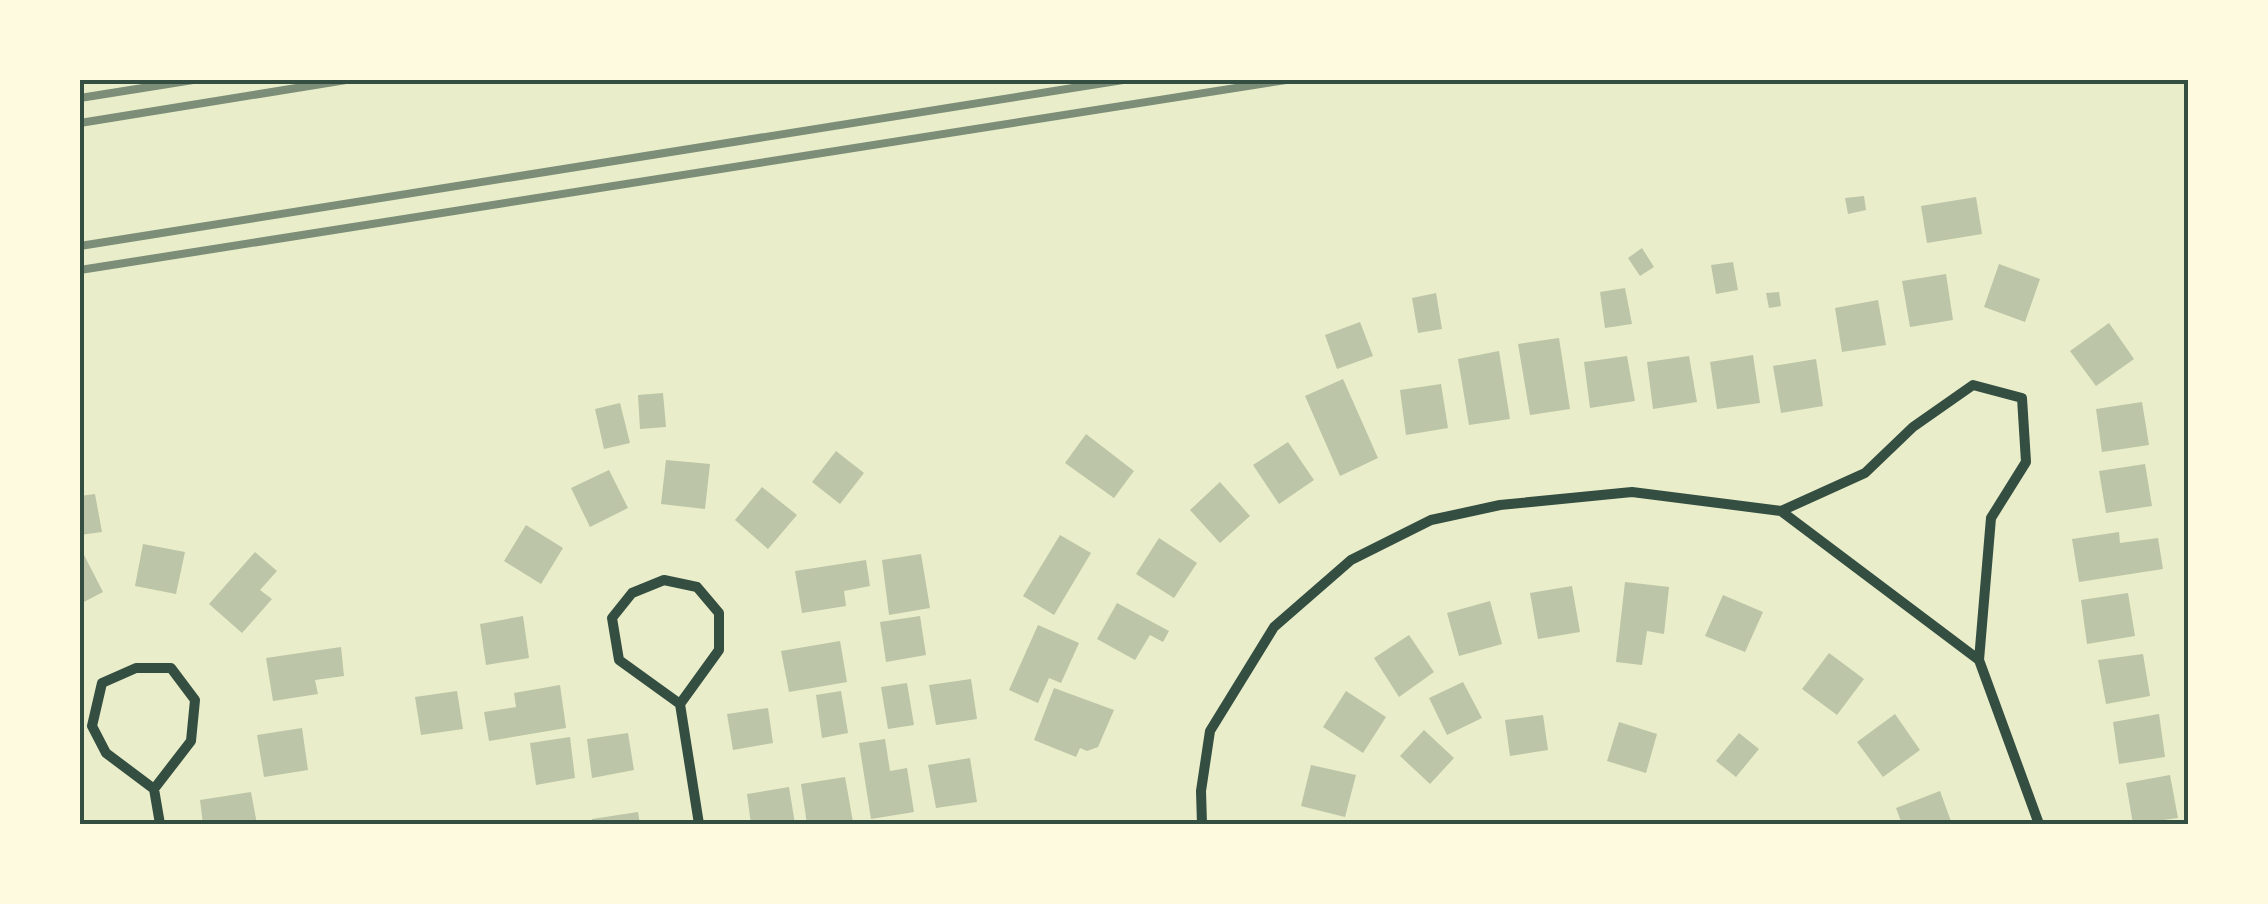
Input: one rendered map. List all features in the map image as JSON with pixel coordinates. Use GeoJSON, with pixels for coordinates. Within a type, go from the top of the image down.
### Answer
{"type":"FeatureCollection","features":[{"type":"Feature","properties":{"kind":"street"},"geometry":{"type":"LineString","coordinates":[[1780,511],[1865,472],[1913,427],[1972,385],[2022,398],[2026,462],[1991,518],[1979,660],[2039,824]]}},
{"type":"Feature","properties":{"kind":"street"},"geometry":{"type":"LineString","coordinates":[[1202,824],[1201,792],[1210,731],[1274,627],[1351,560],[1430,520],[1500,506],[1632,492],[1780,511],[1979,660]]}},
{"type":"Feature","properties":{"kind":"street"},"geometry":{"type":"LineString","coordinates":[[680,704],[718,650],[719,613],[697,588],[664,580],[632,592],[612,618],[620,660],[680,704],[700,824]]}},
{"type":"Feature","properties":{"kind":"street"},"geometry":{"type":"LineString","coordinates":[[154,789],[191,741],[195,700],[171,668],[136,668],[102,683],[92,726],[106,753],[154,789],[160,824]]}},
{"type":"Feature","properties":{"kind":"building"},"geometry":{"type":"Polygon","coordinates":[[[1864,196],[1866,210],[1848,214],[1845,198],[1864,196]]]}},
{"type":"Feature","properties":{"kind":"building"},"geometry":{"type":"Polygon","coordinates":[[[1976,197],[1982,234],[1927,243],[1921,206],[1976,197]]]}},
{"type":"Feature","properties":{"kind":"building"},"geometry":{"type":"Polygon","coordinates":[[[1642,248],[1654,267],[1640,276],[1628,258],[1642,248]]]}},
{"type":"Feature","properties":{"kind":"building"},"geometry":{"type":"Polygon","coordinates":[[[1733,262],[1738,290],[1716,294],[1711,265],[1733,262]]]}},
{"type":"Feature","properties":{"kind":"building"},"geometry":{"type":"Polygon","coordinates":[[[1999,264],[2040,279],[2025,322],[1984,307],[1999,264]]]}},
{"type":"Feature","properties":{"kind":"building"},"geometry":{"type":"Polygon","coordinates":[[[1946,274],[1953,320],[1910,327],[1902,281],[1946,274]]]}},
{"type":"Feature","properties":{"kind":"building"},"geometry":{"type":"Polygon","coordinates":[[[1625,288],[1632,324],[1605,328],[1600,292],[1625,288]]]}},
{"type":"Feature","properties":{"kind":"building"},"geometry":{"type":"Polygon","coordinates":[[[1779,292],[1781,306],[1769,308],[1766,293],[1779,292]]]}},
{"type":"Feature","properties":{"kind":"building"},"geometry":{"type":"Polygon","coordinates":[[[1436,293],[1442,329],[1418,333],[1412,298],[1436,293]]]}},
{"type":"Feature","properties":{"kind":"building"},"geometry":{"type":"Polygon","coordinates":[[[1878,300],[1886,345],[1842,352],[1835,308],[1878,300]]]}},
{"type":"Feature","properties":{"kind":"building"},"geometry":{"type":"Polygon","coordinates":[[[1360,322],[1373,356],[1337,369],[1325,335],[1360,322]]]}},
{"type":"Feature","properties":{"kind":"building"},"geometry":{"type":"Polygon","coordinates":[[[2109,323],[2134,359],[2096,386],[2070,351],[2109,323]]]}},
{"type":"Feature","properties":{"kind":"building"},"geometry":{"type":"Polygon","coordinates":[[[1559,338],[1570,409],[1530,415],[1518,344],[1559,338]]]}},
{"type":"Feature","properties":{"kind":"building"},"geometry":{"type":"Polygon","coordinates":[[[1499,351],[1510,419],[1469,425],[1458,359],[1499,351]]]}},
{"type":"Feature","properties":{"kind":"building"},"geometry":{"type":"Polygon","coordinates":[[[1753,355],[1760,403],[1717,409],[1710,362],[1753,355]]]}},
{"type":"Feature","properties":{"kind":"building"},"geometry":{"type":"Polygon","coordinates":[[[1627,356],[1635,401],[1590,408],[1584,362],[1627,356]]]}},
{"type":"Feature","properties":{"kind":"building"},"geometry":{"type":"Polygon","coordinates":[[[1689,356],[1697,402],[1653,409],[1647,362],[1689,356]]]}},
{"type":"Feature","properties":{"kind":"building"},"geometry":{"type":"Polygon","coordinates":[[[1816,359],[1823,406],[1781,413],[1773,366],[1816,359]]]}},
{"type":"Feature","properties":{"kind":"building"},"geometry":{"type":"Polygon","coordinates":[[[1343,379],[1378,458],[1340,476],[1305,396],[1343,379]]]}},
{"type":"Feature","properties":{"kind":"building"},"geometry":{"type":"Polygon","coordinates":[[[1441,384],[1448,428],[1406,435],[1400,390],[1441,384]]]}},
{"type":"Feature","properties":{"kind":"building"},"geometry":{"type":"Polygon","coordinates":[[[663,393],[666,427],[640,429],[638,395],[663,393]]]}},
{"type":"Feature","properties":{"kind":"building"},"geometry":{"type":"Polygon","coordinates":[[[2142,402],[2149,445],[2102,452],[2096,409],[2142,402]]]}},
{"type":"Feature","properties":{"kind":"building"},"geometry":{"type":"Polygon","coordinates":[[[620,403],[630,443],[604,449],[595,409],[620,403]]]}},
{"type":"Feature","properties":{"kind":"building"},"geometry":{"type":"Polygon","coordinates":[[[1086,434],[1134,471],[1114,498],[1065,463],[1086,434]]]}},
{"type":"Feature","properties":{"kind":"building"},"geometry":{"type":"Polygon","coordinates":[[[1288,442],[1314,480],[1279,504],[1253,465],[1288,442]]]}},
{"type":"Feature","properties":{"kind":"building"},"geometry":{"type":"Polygon","coordinates":[[[836,451],[864,473],[840,504],[812,482],[836,451]]]}},
{"type":"Feature","properties":{"kind":"building"},"geometry":{"type":"Polygon","coordinates":[[[666,460],[710,464],[705,509],[661,504],[666,460]]]}},
{"type":"Feature","properties":{"kind":"building"},"geometry":{"type":"Polygon","coordinates":[[[2145,464],[2152,506],[2106,513],[2099,471],[2145,464]]]}},
{"type":"Feature","properties":{"kind":"building"},"geometry":{"type":"Polygon","coordinates":[[[609,470],[628,508],[590,527],[571,488],[609,470]]]}},
{"type":"Feature","properties":{"kind":"building"},"geometry":{"type":"Polygon","coordinates":[[[1220,482],[1250,516],[1220,543],[1190,510],[1220,482]]]}},
{"type":"Feature","properties":{"kind":"building"},"geometry":{"type":"Polygon","coordinates":[[[762,487],[797,515],[768,549],[735,520],[762,487]]]}},
{"type":"Feature","properties":{"kind":"building"},"geometry":{"type":"Polygon","coordinates":[[[95,494],[102,532],[80,535],[80,496],[95,494]]]}},
{"type":"Feature","properties":{"kind":"building"},"geometry":{"type":"Polygon","coordinates":[[[526,525],[563,548],[541,584],[504,561],[526,525]]]}},
{"type":"Feature","properties":{"kind":"building"},"geometry":{"type":"Polygon","coordinates":[[[2119,532],[2120,543],[2158,538],[2163,569],[2079,582],[2072,539],[2119,532]]]}},
{"type":"Feature","properties":{"kind":"building"},"geometry":{"type":"Polygon","coordinates":[[[1060,535],[1091,553],[1054,615],[1023,596],[1060,535]]]}},
{"type":"Feature","properties":{"kind":"building"},"geometry":{"type":"Polygon","coordinates":[[[1159,538],[1197,563],[1174,598],[1136,574],[1159,538]]]}},
{"type":"Feature","properties":{"kind":"building"},"geometry":{"type":"Polygon","coordinates":[[[143,544],[185,552],[176,594],[135,586],[143,544]]]}},
{"type":"Feature","properties":{"kind":"building"},"geometry":{"type":"Polygon","coordinates":[[[255,552],[277,571],[260,590],[272,599],[242,633],[209,604],[255,552]]]}},
{"type":"Feature","properties":{"kind":"building"},"geometry":{"type":"Polygon","coordinates":[[[83,553],[103,592],[80,604],[80,554],[83,553]]]}},
{"type":"Feature","properties":{"kind":"building"},"geometry":{"type":"Polygon","coordinates":[[[921,554],[930,608],[889,615],[882,560],[921,554]]]}},
{"type":"Feature","properties":{"kind":"building"},"geometry":{"type":"Polygon","coordinates":[[[866,560],[870,586],[844,591],[846,606],[802,613],[795,571],[866,560]]]}},
{"type":"Feature","properties":{"kind":"building"},"geometry":{"type":"Polygon","coordinates":[[[1625,582],[1669,587],[1664,634],[1647,631],[1642,665],[1616,662],[1625,582]]]}},
{"type":"Feature","properties":{"kind":"building"},"geometry":{"type":"Polygon","coordinates":[[[1572,586],[1580,632],[1538,639],[1530,593],[1572,586]]]}},
{"type":"Feature","properties":{"kind":"building"},"geometry":{"type":"Polygon","coordinates":[[[2128,593],[2135,636],[2087,644],[2081,600],[2128,593]]]}},
{"type":"Feature","properties":{"kind":"building"},"geometry":{"type":"Polygon","coordinates":[[[1723,595],[1763,612],[1745,652],[1705,636],[1723,595]]]}},
{"type":"Feature","properties":{"kind":"building"},"geometry":{"type":"Polygon","coordinates":[[[1490,601],[1502,644],[1459,656],[1447,613],[1490,601]]]}},
{"type":"Feature","properties":{"kind":"building"},"geometry":{"type":"Polygon","coordinates":[[[1117,603],[1169,631],[1163,642],[1150,635],[1135,660],[1097,639],[1117,603]]]}},
{"type":"Feature","properties":{"kind":"building"},"geometry":{"type":"Polygon","coordinates":[[[523,616],[529,658],[486,665],[480,624],[523,616]]]}},
{"type":"Feature","properties":{"kind":"building"},"geometry":{"type":"Polygon","coordinates":[[[920,616],[926,655],[886,662],[880,622],[920,616]]]}},
{"type":"Feature","properties":{"kind":"building"},"geometry":{"type":"Polygon","coordinates":[[[1038,625],[1079,643],[1061,683],[1049,678],[1038,703],[1009,690],[1038,625]]]}},
{"type":"Feature","properties":{"kind":"building"},"geometry":{"type":"Polygon","coordinates":[[[1409,635],[1434,672],[1399,697],[1374,658],[1409,635]]]}},
{"type":"Feature","properties":{"kind":"building"},"geometry":{"type":"Polygon","coordinates":[[[840,641],[847,682],[789,692],[781,651],[840,641]]]}},
{"type":"Feature","properties":{"kind":"building"},"geometry":{"type":"Polygon","coordinates":[[[341,647],[344,676],[315,680],[318,694],[273,701],[266,658],[341,647]]]}},
{"type":"Feature","properties":{"kind":"building"},"geometry":{"type":"Polygon","coordinates":[[[1829,653],[1864,679],[1837,715],[1802,689],[1829,653]]]}},
{"type":"Feature","properties":{"kind":"building"},"geometry":{"type":"Polygon","coordinates":[[[2143,654],[2150,696],[2106,704],[2098,660],[2143,654]]]}},
{"type":"Feature","properties":{"kind":"building"},"geometry":{"type":"Polygon","coordinates":[[[971,679],[977,719],[936,725],[929,685],[971,679]]]}},
{"type":"Feature","properties":{"kind":"building"},"geometry":{"type":"Polygon","coordinates":[[[1463,682],[1482,718],[1447,735],[1429,698],[1463,682]]]}},
{"type":"Feature","properties":{"kind":"building"},"geometry":{"type":"Polygon","coordinates":[[[907,683],[914,725],[888,729],[881,687],[907,683]]]}},
{"type":"Feature","properties":{"kind":"building"},"geometry":{"type":"Polygon","coordinates":[[[560,685],[566,728],[489,741],[484,712],[516,707],[514,693],[560,685]]]}},
{"type":"Feature","properties":{"kind":"building"},"geometry":{"type":"Polygon","coordinates":[[[1054,688],[1114,710],[1098,747],[1087,751],[1080,748],[1076,757],[1034,740],[1054,688]]]}},
{"type":"Feature","properties":{"kind":"building"},"geometry":{"type":"Polygon","coordinates":[[[457,691],[463,729],[421,735],[415,697],[457,691]]]}},
{"type":"Feature","properties":{"kind":"building"},"geometry":{"type":"Polygon","coordinates":[[[841,691],[848,733],[822,738],[816,695],[841,691]]]}},
{"type":"Feature","properties":{"kind":"building"},"geometry":{"type":"Polygon","coordinates":[[[1346,691],[1386,717],[1363,753],[1323,727],[1346,691]]]}},
{"type":"Feature","properties":{"kind":"building"},"geometry":{"type":"Polygon","coordinates":[[[768,708],[773,743],[733,750],[727,714],[768,708]]]}},
{"type":"Feature","properties":{"kind":"building"},"geometry":{"type":"Polygon","coordinates":[[[1895,714],[1920,750],[1883,777],[1857,742],[1895,714]]]}},
{"type":"Feature","properties":{"kind":"building"},"geometry":{"type":"Polygon","coordinates":[[[2159,714],[2165,757],[2119,764],[2113,722],[2159,714]]]}},
{"type":"Feature","properties":{"kind":"building"},"geometry":{"type":"Polygon","coordinates":[[[1543,715],[1548,750],[1510,756],[1505,720],[1543,715]]]}},
{"type":"Feature","properties":{"kind":"building"},"geometry":{"type":"Polygon","coordinates":[[[1619,722],[1657,734],[1646,773],[1607,761],[1619,722]]]}},
{"type":"Feature","properties":{"kind":"building"},"geometry":{"type":"Polygon","coordinates":[[[302,728],[308,770],[264,777],[257,735],[302,728]]]}},
{"type":"Feature","properties":{"kind":"building"},"geometry":{"type":"Polygon","coordinates":[[[1424,730],[1454,758],[1430,784],[1400,756],[1424,730]]]}},
{"type":"Feature","properties":{"kind":"building"},"geometry":{"type":"Polygon","coordinates":[[[628,733],[634,770],[592,778],[587,739],[628,733]]]}},
{"type":"Feature","properties":{"kind":"building"},"geometry":{"type":"Polygon","coordinates":[[[1739,733],[1759,749],[1736,777],[1716,761],[1739,733]]]}},
{"type":"Feature","properties":{"kind":"building"},"geometry":{"type":"Polygon","coordinates":[[[570,737],[575,778],[536,785],[530,743],[570,737]]]}},
{"type":"Feature","properties":{"kind":"building"},"geometry":{"type":"Polygon","coordinates":[[[885,739],[890,771],[907,768],[914,812],[871,819],[859,743],[885,739]]]}},
{"type":"Feature","properties":{"kind":"building"},"geometry":{"type":"Polygon","coordinates":[[[970,758],[977,802],[936,808],[928,765],[970,758]]]}},
{"type":"Feature","properties":{"kind":"building"},"geometry":{"type":"Polygon","coordinates":[[[1311,765],[1356,775],[1345,817],[1301,806],[1311,765]]]}},
{"type":"Feature","properties":{"kind":"building"},"geometry":{"type":"Polygon","coordinates":[[[2170,775],[2178,818],[2133,824],[2126,783],[2170,775]]]}},
{"type":"Feature","properties":{"kind":"building"},"geometry":{"type":"Polygon","coordinates":[[[845,777],[853,822],[807,824],[801,784],[845,777]]]}},
{"type":"Feature","properties":{"kind":"building"},"geometry":{"type":"Polygon","coordinates":[[[789,787],[795,824],[751,824],[747,794],[789,787]]]}},
{"type":"Feature","properties":{"kind":"building"},"geometry":{"type":"Polygon","coordinates":[[[1940,791],[1952,824],[1902,824],[1896,808],[1940,791]]]}},
{"type":"Feature","properties":{"kind":"building"},"geometry":{"type":"Polygon","coordinates":[[[251,792],[257,824],[203,824],[200,800],[251,792]]]}},
{"type":"Feature","properties":{"kind":"building"},"geometry":{"type":"Polygon","coordinates":[[[638,812],[640,824],[592,824],[592,819],[638,812]]]}},
{"type":"Feature","properties":{"kind":"railway"},"geometry":{"type":"LineString","coordinates":[[80,98],[193,80]]}},
{"type":"Feature","properties":{"kind":"railway"},"geometry":{"type":"LineString","coordinates":[[80,123],[346,80]]}},
{"type":"Feature","properties":{"kind":"railway"},"geometry":{"type":"LineString","coordinates":[[80,246],[1123,80]]}},
{"type":"Feature","properties":{"kind":"railway"},"geometry":{"type":"LineString","coordinates":[[80,270],[1286,80]]}}]}
